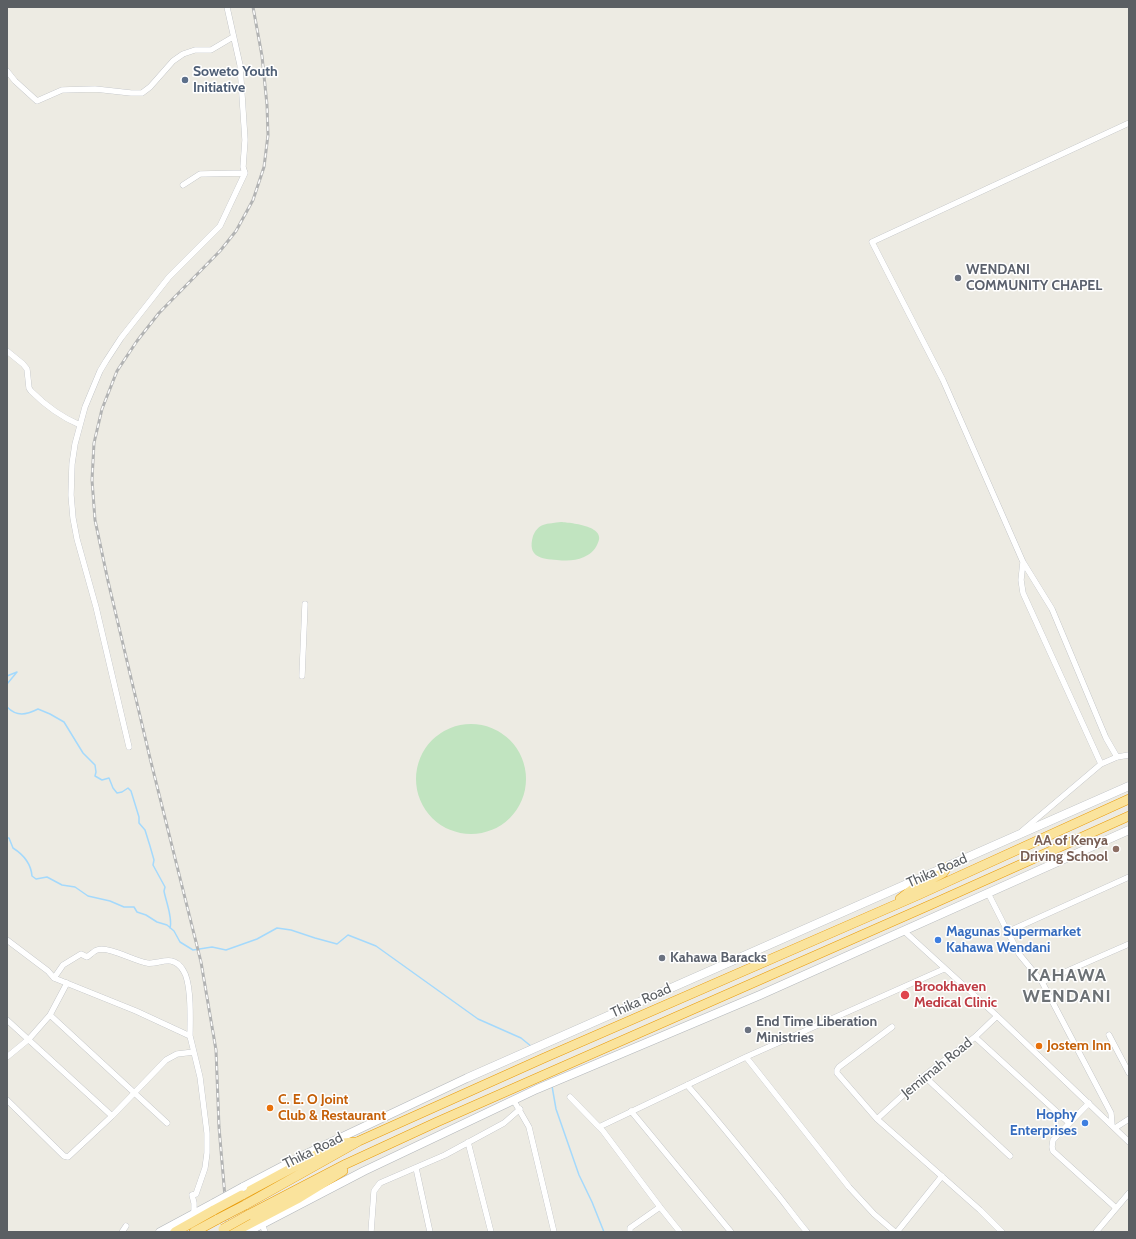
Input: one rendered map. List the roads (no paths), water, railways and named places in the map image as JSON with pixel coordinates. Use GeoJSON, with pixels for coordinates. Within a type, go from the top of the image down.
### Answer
{"type":"FeatureCollection","features":[{"type":"Feature","properties":{"kind":"highway","name":"Thika Road"},"geometry":{"type":"LineString","coordinates":[[194,1232],[359,1142],[544,1058],[892,906],[1129,799]]}},
{"type":"Feature","properties":{"kind":"highway","name":"Thika Road"},"geometry":{"type":"LineString","coordinates":[[220,1230],[355,1160],[437,1122],[551,1071],[630,1038],[1129,816]]}},
{"type":"Feature","properties":{"kind":"highway"},"geometry":{"type":"LineString","coordinates":[[892,906],[914,888],[942,873],[947,867]]}},
{"type":"Feature","properties":{"kind":"highway"},"geometry":{"type":"LineString","coordinates":[[175,1232],[214,1206],[242,1191],[320,1153],[344,1143],[359,1142]]}},
{"type":"Feature","properties":{"kind":"highway"},"geometry":{"type":"LineString","coordinates":[[234,1232],[246,1229],[299,1198],[337,1175],[355,1160]]}},
{"type":"Feature","properties":{"kind":"main road","name":"Thika Road"},"geometry":{"type":"LineString","coordinates":[[242,1191],[304,1155],[418,1100],[1129,786]]}},
{"type":"Feature","properties":{"kind":"main road"},"geometry":{"type":"LineString","coordinates":[[246,1229],[264,1228],[364,1171],[537,1089],[555,1083],[748,1000],[1129,830]]}},
{"type":"Feature","properties":{"kind":"main road"},"geometry":{"type":"LineString","coordinates":[[160,1232],[194,1214],[214,1206]]}},
{"type":"Feature","properties":{"kind":"street"},"geometry":{"type":"LineString","coordinates":[[129,747],[96,607],[77,539],[71,495],[72,464],[85,407],[100,371],[121,338],[176,269],[196,249],[208,240],[220,226],[245,173],[243,167],[245,144],[240,65],[228,7]]}},
{"type":"Feature","properties":{"kind":"street"},"geometry":{"type":"LineString","coordinates":[[7,72],[15,82],[37,101],[62,90],[107,90],[138,94],[150,87],[173,61],[183,54],[195,50],[211,50],[233,37]]}},
{"type":"Feature","properties":{"kind":"street"},"geometry":{"type":"LineString","coordinates":[[7,82],[15,82]]}},
{"type":"Feature","properties":{"kind":"street"},"geometry":{"type":"LineString","coordinates":[[1117,757],[1106,738],[1052,609],[1023,562],[943,380],[872,242],[1129,123]]}},
{"type":"Feature","properties":{"kind":"street"},"geometry":{"type":"LineString","coordinates":[[182,185],[200,174],[245,173]]}},
{"type":"Feature","properties":{"kind":"street"},"geometry":{"type":"LineString","coordinates":[[7,351],[23,364],[26,369],[29,388],[31,391],[68,421],[80,426]]}},
{"type":"Feature","properties":{"kind":"street"},"geometry":{"type":"LineString","coordinates":[[1023,562],[1021,580],[1023,593],[1101,764]]}},
{"type":"Feature","properties":{"kind":"street"},"geometry":{"type":"LineString","coordinates":[[302,676],[305,604]]}},
{"type":"Feature","properties":{"kind":"street"},"geometry":{"type":"LineString","coordinates":[[1017,835],[1101,764],[1117,757],[1129,755]]}},
{"type":"Feature","properties":{"kind":"street"},"geometry":{"type":"LineString","coordinates":[[1007,932],[1129,877]]}},
{"type":"Feature","properties":{"kind":"street"},"geometry":{"type":"LineString","coordinates":[[988,893],[1019,954],[1042,982],[1111,1113],[1113,1127]]}},
{"type":"Feature","properties":{"kind":"street"},"geometry":{"type":"LineString","coordinates":[[904,931],[997,1016],[1129,1142]]}},
{"type":"Feature","properties":{"kind":"street"},"geometry":{"type":"LineString","coordinates":[[7,940],[48,971],[54,978],[136,1011],[190,1036]]}},
{"type":"Feature","properties":{"kind":"street"},"geometry":{"type":"LineString","coordinates":[[1042,982],[1129,944]]}},
{"type":"Feature","properties":{"kind":"street"},"geometry":{"type":"LineString","coordinates":[[54,978],[62,966],[81,954],[87,957],[97,950],[108,950],[148,963],[162,961],[173,962],[182,968],[187,979],[190,1036],[203,1097],[207,1133],[206,1168],[196,1194],[192,1195],[194,1214]]}},
{"type":"Feature","properties":{"kind":"street"},"geometry":{"type":"LineString","coordinates":[[599,1127],[746,1057],[944,969]]}},
{"type":"Feature","properties":{"kind":"street"},"geometry":{"type":"LineString","coordinates":[[7,1057],[29,1039],[50,1015],[67,983]]}},
{"type":"Feature","properties":{"kind":"street"},"geometry":{"type":"LineString","coordinates":[[50,1015],[167,1123]]}},
{"type":"Feature","properties":{"kind":"street","name":"Jemimah Road"},"geometry":{"type":"LineString","coordinates":[[877,1119],[924,1076],[975,1037],[997,1016]]}},
{"type":"Feature","properties":{"kind":"street"},"geometry":{"type":"LineString","coordinates":[[7,1020],[112,1116]]}},
{"type":"Feature","properties":{"kind":"street"},"geometry":{"type":"LineString","coordinates":[[892,1027],[837,1070],[837,1073],[877,1119],[980,1210],[1002,1232]]}},
{"type":"Feature","properties":{"kind":"street"},"geometry":{"type":"LineString","coordinates":[[1109,1035],[1129,1073]]}},
{"type":"Feature","properties":{"kind":"street"},"geometry":{"type":"LineString","coordinates":[[975,1037],[1069,1124]]}},
{"type":"Feature","properties":{"kind":"street"},"geometry":{"type":"LineString","coordinates":[[7,1100],[64,1156],[68,1157],[112,1116],[162,1064],[177,1054],[194,1052]]}},
{"type":"Feature","properties":{"kind":"street"},"geometry":{"type":"LineString","coordinates":[[746,1057],[849,1187],[874,1214],[896,1232],[942,1176]]}},
{"type":"Feature","properties":{"kind":"street"},"geometry":{"type":"LineString","coordinates":[[924,1076],[1010,1156]]}},
{"type":"Feature","properties":{"kind":"street"},"geometry":{"type":"LineString","coordinates":[[688,1085],[731,1136],[782,1200],[791,1214],[807,1232]]}},
{"type":"Feature","properties":{"kind":"street"},"geometry":{"type":"LineString","coordinates":[[570,1097],[599,1127],[680,1232]]}},
{"type":"Feature","properties":{"kind":"street"},"geometry":{"type":"LineString","coordinates":[[514,1101],[529,1127],[554,1232]]}},
{"type":"Feature","properties":{"kind":"street"},"geometry":{"type":"LineString","coordinates":[[1088,1103],[1053,1140],[1053,1151],[1116,1208]]}},
{"type":"Feature","properties":{"kind":"street"},"geometry":{"type":"LineString","coordinates":[[371,1232],[374,1191],[380,1183],[416,1168],[504,1123],[520,1109]]}},
{"type":"Feature","properties":{"kind":"street"},"geometry":{"type":"LineString","coordinates":[[631,1111],[731,1232]]}},
{"type":"Feature","properties":{"kind":"street"},"geometry":{"type":"LineString","coordinates":[[1113,1127],[1129,1119]]}},
{"type":"Feature","properties":{"kind":"street"},"geometry":{"type":"LineString","coordinates":[[468,1142],[491,1232]]}},
{"type":"Feature","properties":{"kind":"street"},"geometry":{"type":"LineString","coordinates":[[416,1168],[430,1232]]}},
{"type":"Feature","properties":{"kind":"street"},"geometry":{"type":"LineString","coordinates":[[1096,1232],[1129,1193]]}},
{"type":"Feature","properties":{"kind":"street"},"geometry":{"type":"LineString","coordinates":[[630,1232],[630,1228],[660,1207]]}},
{"type":"Feature","properties":{"kind":"street"},"geometry":{"type":"LineString","coordinates":[[122,1232],[126,1226]]}},
{"type":"Feature","properties":{"kind":"waterway"},"geometry":{"type":"LineString","coordinates":[[7,676],[17,672],[7,684]]}},
{"type":"Feature","properties":{"kind":"waterway"},"geometry":{"type":"LineString","coordinates":[[7,707],[18,714],[26,714],[38,709],[64,722],[83,753],[95,765],[95,776],[102,780],[109,778],[117,793],[128,788],[131,791],[139,817],[139,823],[145,830],[150,846],[154,860],[153,865],[165,887],[164,891],[171,920],[170,928]]}},
{"type":"Feature","properties":{"kind":"waterway"},"geometry":{"type":"LineString","coordinates":[[7,838],[9,838],[13,848],[26,860],[32,876],[36,879],[47,877],[62,885],[75,887],[88,896],[110,901],[124,907],[134,907],[137,912],[146,915],[157,922],[167,925],[174,931],[180,942],[193,950],[212,947],[226,950],[257,939],[277,928],[291,930],[337,944],[348,935],[376,946],[478,1019],[521,1038],[532,1047]]}},
{"type":"Feature","properties":{"kind":"waterway"},"geometry":{"type":"LineString","coordinates":[[552,1086],[556,1109],[579,1175],[604,1232]]}},
{"type":"Feature","properties":{"kind":"railway"},"geometry":{"type":"LineString","coordinates":[[228,1232],[219,1127],[216,1050],[201,962],[108,581],[95,520],[92,480],[94,443],[102,409],[117,371],[137,341],[159,313],[220,251],[236,231],[253,200],[264,167],[268,135],[267,105],[262,56],[253,7]]}},
{"type":"Feature","properties":{"kind":"place","name":"Soweto Youth Initiative"},"geometry":{"type":"Point","coordinates":[185,80]}},
{"type":"Feature","properties":{"kind":"place","name":"WENDANI COMMUNITY CHAPEL"},"geometry":{"type":"Point","coordinates":[958,278]}},
{"type":"Feature","properties":{"kind":"place","name":"AA of Kenya Driving School"},"geometry":{"type":"Point","coordinates":[1116,849]}},
{"type":"Feature","properties":{"kind":"place","name":"Magunas Supermarket Kahawa Wendani"},"geometry":{"type":"Point","coordinates":[938,940]}},
{"type":"Feature","properties":{"kind":"place","name":"Kahawa Baracks"},"geometry":{"type":"Point","coordinates":[662,958]}},
{"type":"Feature","properties":{"kind":"place","name":"Brookhaven Medical Clinic"},"geometry":{"type":"Point","coordinates":[905,995]}},
{"type":"Feature","properties":{"kind":"place","name":"End Time Liberation Ministries"},"geometry":{"type":"Point","coordinates":[748,1030]}},
{"type":"Feature","properties":{"kind":"place","name":"Jostem Inn"},"geometry":{"type":"Point","coordinates":[1039,1046]}},
{"type":"Feature","properties":{"kind":"place","name":"C. E. O Joint Club & Restaurant"},"geometry":{"type":"Point","coordinates":[270,1108]}},
{"type":"Feature","properties":{"kind":"place","name":"Hophy Enterprises"},"geometry":{"type":"Point","coordinates":[1085,1123]}},
{"type":"Feature","properties":{"kind":"district","name":"KAHAWA WENDANI"},"geometry":{"type":"Point","coordinates":[1067,986]}}]}
